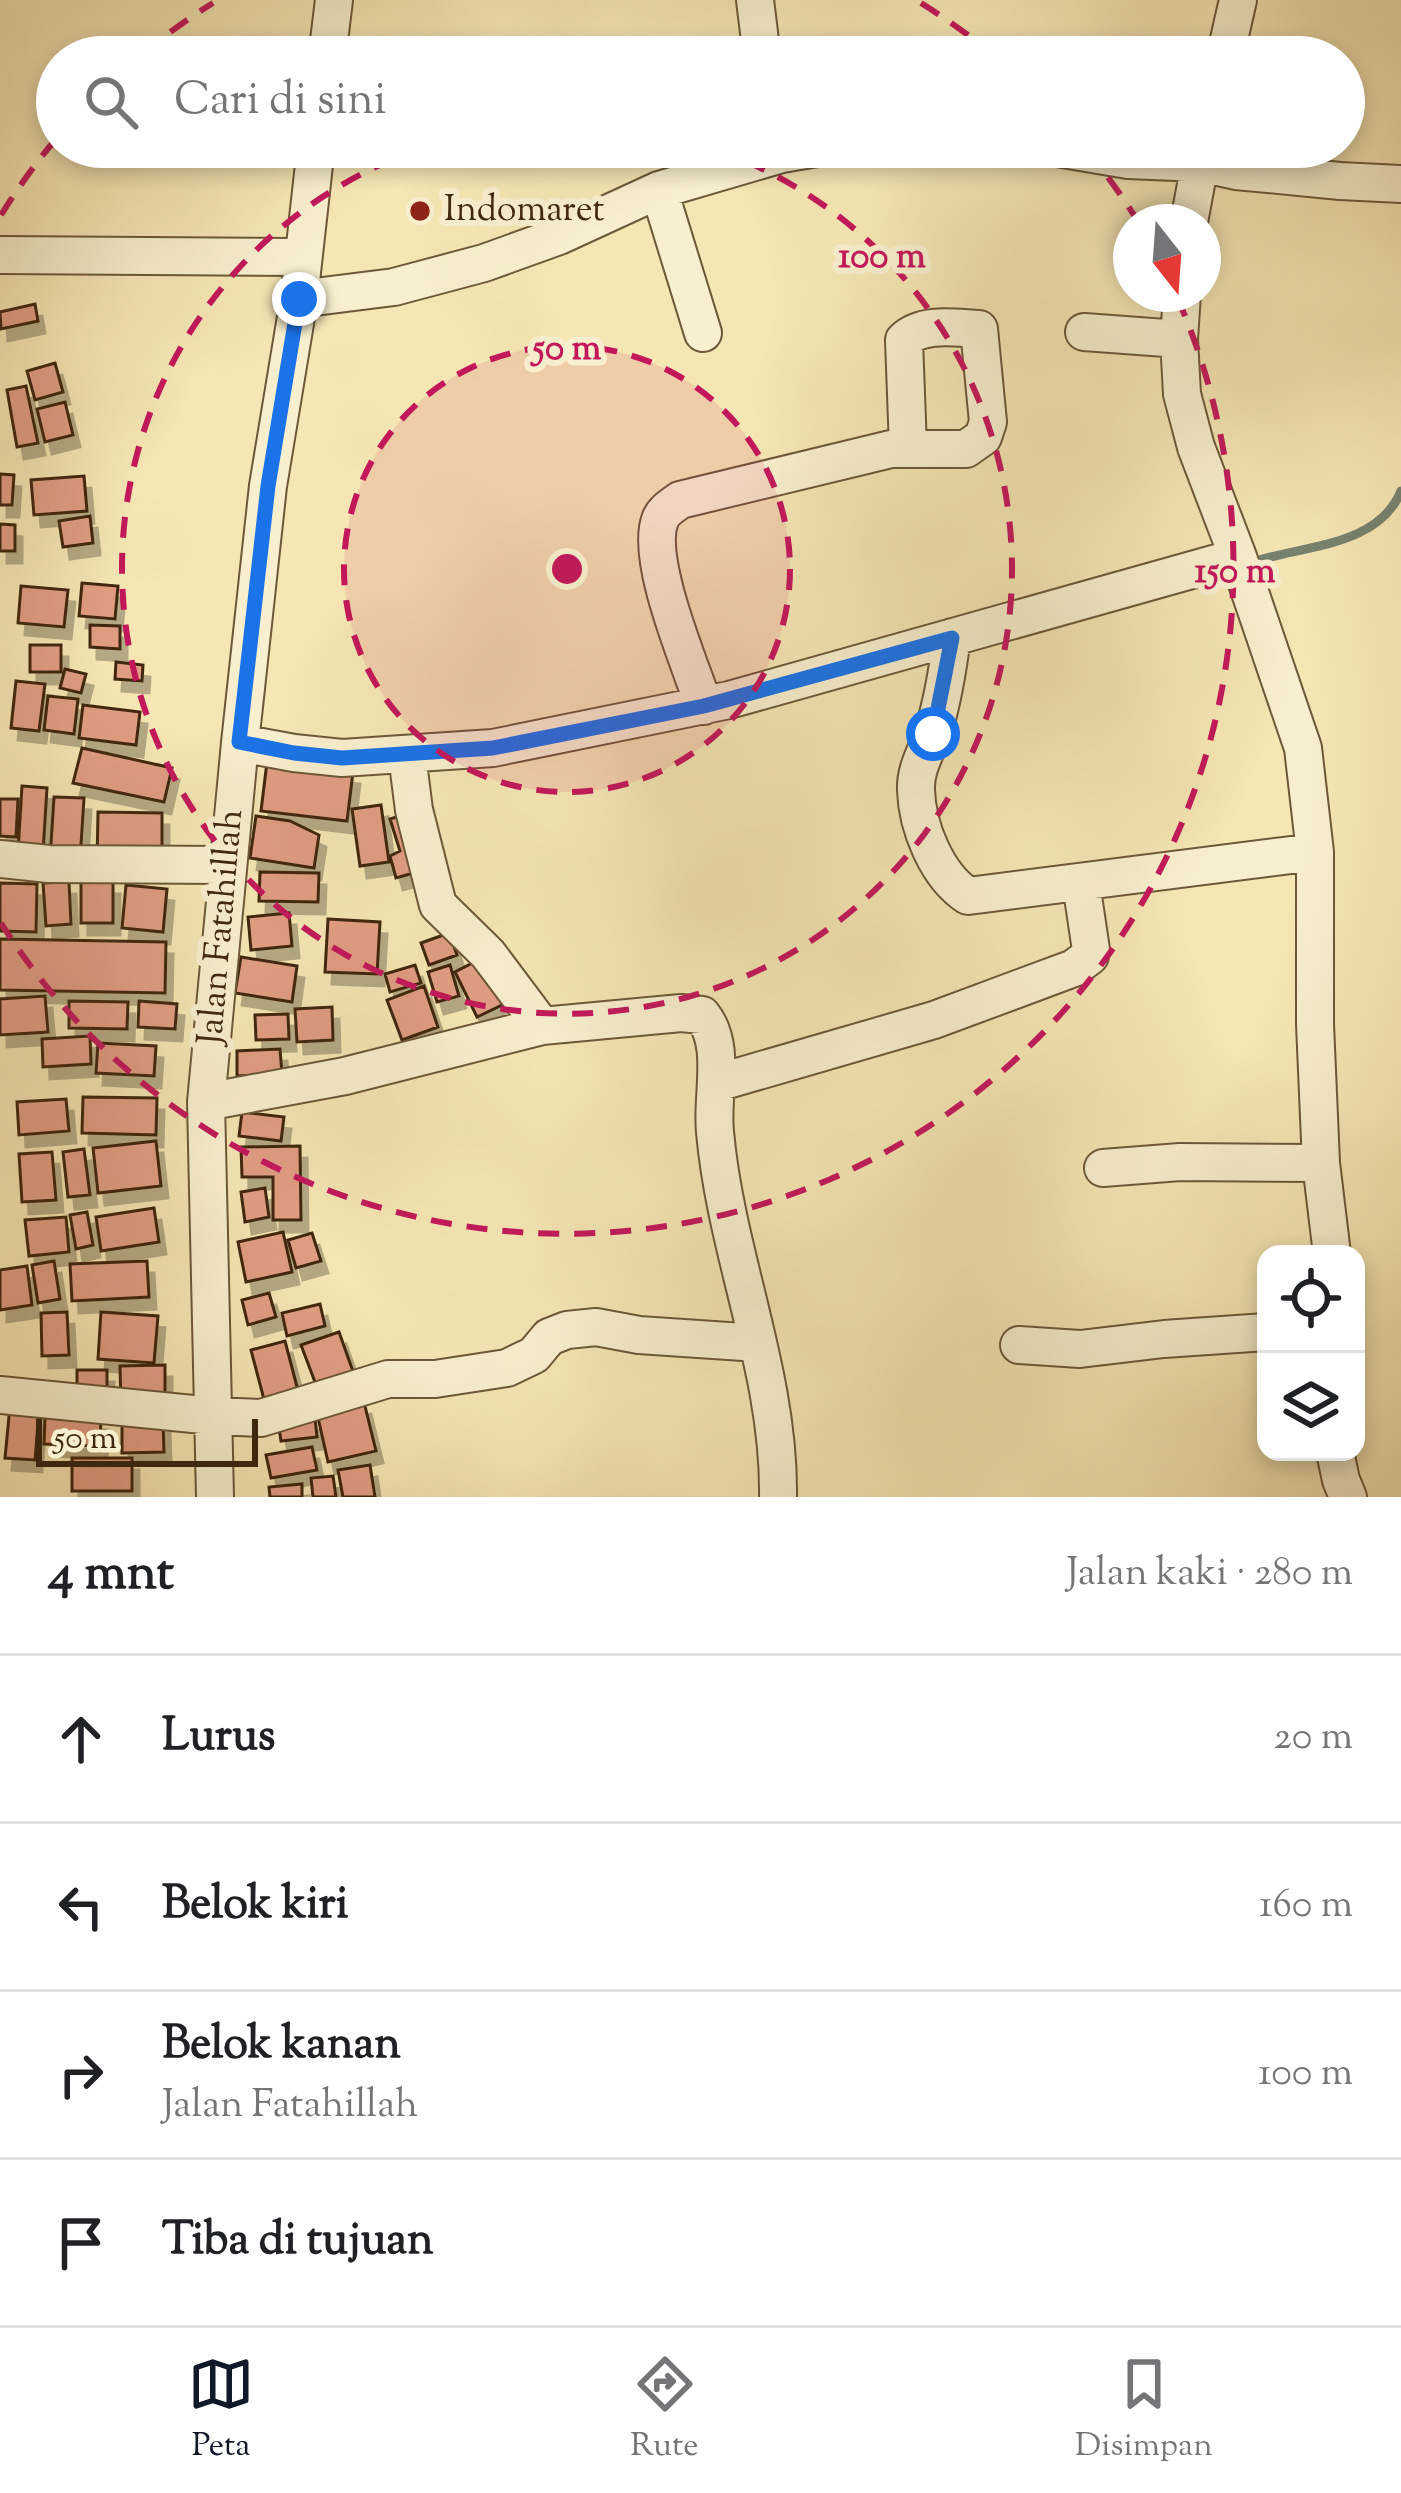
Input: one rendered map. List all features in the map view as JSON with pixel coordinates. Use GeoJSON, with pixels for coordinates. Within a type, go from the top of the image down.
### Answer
{"type":"FeatureCollection","features":[{"type":"Feature","properties":{"kind":"street"},"geometry":{"type":"LineString","coordinates":[[330,36],[334,0]]}},
{"type":"Feature","properties":{"kind":"street"},"geometry":{"type":"LineString","coordinates":[[755,0],[759,36]]}},
{"type":"Feature","properties":{"kind":"street"},"geometry":{"type":"LineString","coordinates":[[1230,36],[1238,0]]}},
{"type":"Feature","properties":{"kind":"street","name":"Jalan Fatahillah"},"geometry":{"type":"LineString","coordinates":[[215,1497],[206,1102],[268,486],[299,299],[313,168]]}},
{"type":"Feature","properties":{"kind":"street"},"geometry":{"type":"LineString","coordinates":[[299,299],[394,287],[484,263],[559,236],[659,190],[726,168]]}},
{"type":"Feature","properties":{"kind":"street"},"geometry":{"type":"LineString","coordinates":[[1193,204],[1200,168]]}},
{"type":"Feature","properties":{"kind":"street"},"geometry":{"type":"LineString","coordinates":[[1230,168],[1401,184]]}},
{"type":"Feature","properties":{"kind":"street"},"geometry":{"type":"LineString","coordinates":[[659,190],[703,333]]}},
{"type":"Feature","properties":{"kind":"street"},"geometry":{"type":"LineString","coordinates":[[0,255],[302,256]]}},
{"type":"Feature","properties":{"kind":"street"},"geometry":{"type":"LineString","coordinates":[[1181,312],[1182,394],[1187,412],[1303,748],[1315,852],[1315,1024],[1321,1163],[1331,1245]]}},
{"type":"Feature","properties":{"kind":"street"},"geometry":{"type":"LineString","coordinates":[[1084,332],[1179,338]]}},
{"type":"Feature","properties":{"kind":"street"},"geometry":{"type":"LineString","coordinates":[[704,706],[664,590],[658,524],[664,513],[680,500],[908,448]]}},
{"type":"Feature","properties":{"kind":"street"},"geometry":{"type":"LineString","coordinates":[[239,742],[408,765],[704,706],[951,649],[1240,562]]}},
{"type":"Feature","properties":{"kind":"street"},"geometry":{"type":"LineString","coordinates":[[951,649],[933,734],[918,765],[916,791],[923,828],[936,859],[968,896],[1315,852]]}},
{"type":"Feature","properties":{"kind":"street"},"geometry":{"type":"LineString","coordinates":[[408,765],[438,905],[488,954],[542,1026]]}},
{"type":"Feature","properties":{"kind":"street"},"geometry":{"type":"LineString","coordinates":[[0,859],[49,864],[228,865]]}},
{"type":"Feature","properties":{"kind":"street"},"geometry":{"type":"LineString","coordinates":[[717,1083],[934,1020],[1075,968],[1090,956],[1081,883]]}},
{"type":"Feature","properties":{"kind":"street"},"geometry":{"type":"LineString","coordinates":[[206,1102],[345,1076],[542,1026],[702,1015],[712,1027],[715,1136],[758,1343],[778,1461],[778,1497]]}},
{"type":"Feature","properties":{"kind":"street"},"geometry":{"type":"LineString","coordinates":[[1103,1168],[1180,1162],[1321,1163]]}},
{"type":"Feature","properties":{"kind":"street"},"geometry":{"type":"LineString","coordinates":[[0,1395],[261,1418],[388,1379],[435,1379],[507,1368],[534,1355],[549,1337],[567,1330],[596,1327],[639,1335],[758,1343]]}},
{"type":"Feature","properties":{"kind":"street"},"geometry":{"type":"LineString","coordinates":[[1019,1346],[1080,1349],[1257,1333]]}},
{"type":"Feature","properties":{"kind":"street"},"geometry":{"type":"LineString","coordinates":[[1338,1461],[1348,1497]]}},
{"type":"Feature","properties":{"kind":"building"},"geometry":{"type":"Polygon","coordinates":[[[35,304],[38,321],[1,329],[0,312],[35,304]]]}},
{"type":"Feature","properties":{"kind":"building"},"geometry":{"type":"Polygon","coordinates":[[[55,363],[63,392],[35,400],[27,371],[55,363]]]}},
{"type":"Feature","properties":{"kind":"building"},"geometry":{"type":"Polygon","coordinates":[[[26,386],[38,443],[17,447],[7,390],[26,386]]]}},
{"type":"Feature","properties":{"kind":"building"},"geometry":{"type":"Polygon","coordinates":[[[65,402],[73,435],[45,442],[37,409],[65,402]]]}},
{"type":"Feature","properties":{"kind":"building"},"geometry":{"type":"Polygon","coordinates":[[[0,474],[14,475],[12,505],[0,505],[0,474]]]}},
{"type":"Feature","properties":{"kind":"building"},"geometry":{"type":"Polygon","coordinates":[[[84,476],[87,511],[34,515],[31,480],[84,476]]]}},
{"type":"Feature","properties":{"kind":"building"},"geometry":{"type":"Polygon","coordinates":[[[90,516],[93,543],[63,547],[59,521],[90,516]]]}},
{"type":"Feature","properties":{"kind":"building"},"geometry":{"type":"Polygon","coordinates":[[[0,524],[15,525],[15,551],[0,551],[0,524]]]}},
{"type":"Feature","properties":{"kind":"building"},"geometry":{"type":"Polygon","coordinates":[[[82,583],[118,586],[115,619],[79,616],[82,583]]]}},
{"type":"Feature","properties":{"kind":"building"},"geometry":{"type":"Polygon","coordinates":[[[21,586],[68,590],[64,627],[18,623],[21,586]]]}},
{"type":"Feature","properties":{"kind":"building"},"geometry":{"type":"Polygon","coordinates":[[[90,625],[120,626],[120,649],[90,647],[90,625]]]}},
{"type":"Feature","properties":{"kind":"building"},"geometry":{"type":"Polygon","coordinates":[[[30,645],[61,645],[61,672],[30,672],[30,645]]]}},
{"type":"Feature","properties":{"kind":"building"},"geometry":{"type":"Polygon","coordinates":[[[116,662],[143,665],[142,681],[115,679],[116,662]]]}},
{"type":"Feature","properties":{"kind":"building"},"geometry":{"type":"Polygon","coordinates":[[[65,669],[86,674],[81,693],[60,688],[65,669]]]}},
{"type":"Feature","properties":{"kind":"building"},"geometry":{"type":"Polygon","coordinates":[[[16,681],[45,684],[39,731],[11,728],[16,681]]]}},
{"type":"Feature","properties":{"kind":"building"},"geometry":{"type":"Polygon","coordinates":[[[48,696],[78,699],[74,734],[44,730],[48,696]]]}},
{"type":"Feature","properties":{"kind":"building"},"geometry":{"type":"Polygon","coordinates":[[[83,705],[140,712],[136,745],[79,738],[83,705]]]}},
{"type":"Feature","properties":{"kind":"building"},"geometry":{"type":"Polygon","coordinates":[[[82,748],[172,768],[164,802],[73,783],[82,748]]]}},
{"type":"Feature","properties":{"kind":"building"},"geometry":{"type":"Polygon","coordinates":[[[267,762],[353,772],[347,821],[261,811],[267,762]]]}},
{"type":"Feature","properties":{"kind":"building"},"geometry":{"type":"Polygon","coordinates":[[[22,786],[47,788],[43,852],[18,851],[22,786]]]}},
{"type":"Feature","properties":{"kind":"building"},"geometry":{"type":"Polygon","coordinates":[[[54,797],[84,798],[80,860],[50,859],[54,797]]]}},
{"type":"Feature","properties":{"kind":"building"},"geometry":{"type":"Polygon","coordinates":[[[0,799],[18,799],[16,837],[0,836],[0,799]]]}},
{"type":"Feature","properties":{"kind":"building"},"geometry":{"type":"Polygon","coordinates":[[[381,805],[389,862],[360,866],[352,809],[381,805]]]}},
{"type":"Feature","properties":{"kind":"building"},"geometry":{"type":"Polygon","coordinates":[[[98,812],[162,813],[162,864],[97,863],[98,812]]]}},
{"type":"Feature","properties":{"kind":"building"},"geometry":{"type":"Polygon","coordinates":[[[406,814],[428,869],[396,878],[390,856],[400,851],[390,819],[406,814]]]}},
{"type":"Feature","properties":{"kind":"building"},"geometry":{"type":"Polygon","coordinates":[[[256,816],[290,821],[319,835],[314,868],[250,858],[256,816]]]}},
{"type":"Feature","properties":{"kind":"building"},"geometry":{"type":"Polygon","coordinates":[[[260,872],[319,873],[318,902],[259,901],[260,872]]]}},
{"type":"Feature","properties":{"kind":"building"},"geometry":{"type":"Polygon","coordinates":[[[81,881],[113,882],[113,923],[81,923],[81,881]]]}},
{"type":"Feature","properties":{"kind":"building"},"geometry":{"type":"Polygon","coordinates":[[[69,882],[71,924],[46,926],[43,883],[69,882]]]}},
{"type":"Feature","properties":{"kind":"building"},"geometry":{"type":"Polygon","coordinates":[[[0,883],[37,884],[36,932],[0,931],[0,883]]]}},
{"type":"Feature","properties":{"kind":"building"},"geometry":{"type":"Polygon","coordinates":[[[126,885],[167,889],[163,932],[122,928],[126,885]]]}},
{"type":"Feature","properties":{"kind":"building"},"geometry":{"type":"Polygon","coordinates":[[[289,913],[292,946],[251,950],[248,917],[289,913]]]}},
{"type":"Feature","properties":{"kind":"building"},"geometry":{"type":"Polygon","coordinates":[[[328,919],[380,922],[377,974],[325,972],[328,919]]]}},
{"type":"Feature","properties":{"kind":"building"},"geometry":{"type":"Polygon","coordinates":[[[449,933],[457,955],[429,965],[421,943],[449,933]]]}},
{"type":"Feature","properties":{"kind":"building"},"geometry":{"type":"Polygon","coordinates":[[[0,939],[166,942],[165,993],[0,990],[0,939]]]}},
{"type":"Feature","properties":{"kind":"building"},"geometry":{"type":"Polygon","coordinates":[[[241,957],[297,966],[292,1002],[235,993],[241,957]]]}},
{"type":"Feature","properties":{"kind":"building"},"geometry":{"type":"Polygon","coordinates":[[[482,958],[504,1004],[477,1017],[455,972],[482,958]]]}},
{"type":"Feature","properties":{"kind":"building"},"geometry":{"type":"Polygon","coordinates":[[[415,965],[421,983],[390,992],[385,974],[415,965]]]}},
{"type":"Feature","properties":{"kind":"building"},"geometry":{"type":"Polygon","coordinates":[[[450,965],[459,996],[437,1002],[428,972],[450,965]]]}},
{"type":"Feature","properties":{"kind":"building"},"geometry":{"type":"Polygon","coordinates":[[[424,986],[438,1027],[402,1040],[387,1000],[424,986]]]}},
{"type":"Feature","properties":{"kind":"building"},"geometry":{"type":"Polygon","coordinates":[[[45,996],[48,1032],[0,1035],[0,999],[45,996]]]}},
{"type":"Feature","properties":{"kind":"building"},"geometry":{"type":"Polygon","coordinates":[[[69,1001],[128,1002],[127,1029],[69,1028],[69,1001]]]}},
{"type":"Feature","properties":{"kind":"building"},"geometry":{"type":"Polygon","coordinates":[[[139,1001],[177,1004],[175,1029],[138,1027],[139,1001]]]}},
{"type":"Feature","properties":{"kind":"building"},"geometry":{"type":"Polygon","coordinates":[[[332,1007],[333,1040],[297,1042],[295,1009],[332,1007]]]}},
{"type":"Feature","properties":{"kind":"building"},"geometry":{"type":"Polygon","coordinates":[[[288,1014],[289,1039],[256,1040],[255,1015],[288,1014]]]}},
{"type":"Feature","properties":{"kind":"building"},"geometry":{"type":"Polygon","coordinates":[[[90,1036],[91,1064],[43,1067],[42,1039],[90,1036]]]}},
{"type":"Feature","properties":{"kind":"building"},"geometry":{"type":"Polygon","coordinates":[[[98,1043],[156,1046],[154,1076],[96,1073],[98,1043]]]}},
{"type":"Feature","properties":{"kind":"building"},"geometry":{"type":"Polygon","coordinates":[[[280,1049],[282,1074],[237,1076],[237,1051],[280,1049]]]}},
{"type":"Feature","properties":{"kind":"building"},"geometry":{"type":"Polygon","coordinates":[[[83,1097],[157,1098],[156,1135],[82,1133],[83,1097]]]}},
{"type":"Feature","properties":{"kind":"building"},"geometry":{"type":"Polygon","coordinates":[[[66,1099],[69,1131],[19,1135],[17,1102],[66,1099]]]}},
{"type":"Feature","properties":{"kind":"building"},"geometry":{"type":"Polygon","coordinates":[[[242,1112],[284,1117],[281,1141],[239,1136],[242,1112]]]}},
{"type":"Feature","properties":{"kind":"building"},"geometry":{"type":"Polygon","coordinates":[[[156,1141],[161,1186],[98,1193],[93,1148],[156,1141]]]}},
{"type":"Feature","properties":{"kind":"building"},"geometry":{"type":"Polygon","coordinates":[[[300,1146],[301,1220],[273,1220],[273,1177],[242,1177],[241,1147],[300,1146]]]}},
{"type":"Feature","properties":{"kind":"building"},"geometry":{"type":"Polygon","coordinates":[[[84,1149],[90,1195],[68,1197],[63,1152],[84,1149]]]}},
{"type":"Feature","properties":{"kind":"building"},"geometry":{"type":"Polygon","coordinates":[[[52,1152],[56,1200],[22,1202],[19,1154],[52,1152]]]}},
{"type":"Feature","properties":{"kind":"building"},"geometry":{"type":"Polygon","coordinates":[[[265,1188],[269,1217],[245,1222],[241,1192],[265,1188]]]}},
{"type":"Feature","properties":{"kind":"building"},"geometry":{"type":"Polygon","coordinates":[[[154,1208],[159,1242],[101,1251],[96,1217],[154,1208]]]}},
{"type":"Feature","properties":{"kind":"building"},"geometry":{"type":"Polygon","coordinates":[[[87,1212],[93,1245],[76,1249],[70,1215],[87,1212]]]}},
{"type":"Feature","properties":{"kind":"building"},"geometry":{"type":"Polygon","coordinates":[[[66,1217],[69,1252],[29,1256],[25,1220],[66,1217]]]}},
{"type":"Feature","properties":{"kind":"building"},"geometry":{"type":"Polygon","coordinates":[[[283,1232],[292,1272],[246,1282],[238,1242],[283,1232]]]}},
{"type":"Feature","properties":{"kind":"building"},"geometry":{"type":"Polygon","coordinates":[[[312,1233],[321,1261],[296,1268],[288,1240],[312,1233]]]}},
{"type":"Feature","properties":{"kind":"building"},"geometry":{"type":"Polygon","coordinates":[[[54,1261],[60,1299],[38,1303],[32,1265],[54,1261]]]}},
{"type":"Feature","properties":{"kind":"building"},"geometry":{"type":"Polygon","coordinates":[[[147,1261],[149,1297],[72,1301],[70,1264],[147,1261]]]}},
{"type":"Feature","properties":{"kind":"building"},"geometry":{"type":"Polygon","coordinates":[[[27,1266],[32,1305],[0,1310],[0,1270],[27,1266]]]}},
{"type":"Feature","properties":{"kind":"building"},"geometry":{"type":"Polygon","coordinates":[[[269,1293],[276,1317],[248,1325],[242,1300],[269,1293]]]}},
{"type":"Feature","properties":{"kind":"building"},"geometry":{"type":"Polygon","coordinates":[[[320,1304],[325,1326],[287,1336],[282,1313],[320,1304]]]}},
{"type":"Feature","properties":{"kind":"building"},"geometry":{"type":"Polygon","coordinates":[[[67,1312],[69,1355],[42,1356],[41,1313],[67,1312]]]}},
{"type":"Feature","properties":{"kind":"building"},"geometry":{"type":"Polygon","coordinates":[[[101,1312],[158,1316],[154,1363],[98,1359],[101,1312]]]}},
{"type":"Feature","properties":{"kind":"building"},"geometry":{"type":"Polygon","coordinates":[[[339,1332],[355,1377],[318,1390],[301,1345],[339,1332]]]}},
{"type":"Feature","properties":{"kind":"building"},"geometry":{"type":"Polygon","coordinates":[[[285,1341],[301,1402],[267,1411],[251,1350],[285,1341]]]}},
{"type":"Feature","properties":{"kind":"building"},"geometry":{"type":"Polygon","coordinates":[[[165,1365],[165,1405],[121,1405],[120,1366],[165,1365]]]}},
{"type":"Feature","properties":{"kind":"building"},"geometry":{"type":"Polygon","coordinates":[[[77,1370],[107,1370],[107,1400],[77,1400],[77,1370]]]}},
{"type":"Feature","properties":{"kind":"building"},"geometry":{"type":"Polygon","coordinates":[[[364,1402],[376,1451],[328,1462],[317,1413],[364,1402]]]}},
{"type":"Feature","properties":{"kind":"building"},"geometry":{"type":"Polygon","coordinates":[[[10,1406],[39,1409],[35,1460],[5,1458],[10,1406]]]}},
{"type":"Feature","properties":{"kind":"building"},"geometry":{"type":"Polygon","coordinates":[[[45,1417],[101,1418],[100,1446],[44,1444],[45,1417]]]}},
{"type":"Feature","properties":{"kind":"building"},"geometry":{"type":"Polygon","coordinates":[[[315,1418],[317,1437],[281,1441],[278,1422],[315,1418]]]}},
{"type":"Feature","properties":{"kind":"building"},"geometry":{"type":"Polygon","coordinates":[[[163,1421],[164,1452],[122,1453],[122,1422],[163,1421]]]}},
{"type":"Feature","properties":{"kind":"building"},"geometry":{"type":"Polygon","coordinates":[[[312,1447],[317,1470],[271,1478],[266,1455],[312,1447]]]}},
{"type":"Feature","properties":{"kind":"building"},"geometry":{"type":"Polygon","coordinates":[[[72,1458],[132,1458],[132,1491],[72,1491],[72,1458]]]}},
{"type":"Feature","properties":{"kind":"building"},"geometry":{"type":"Polygon","coordinates":[[[370,1465],[375,1497],[343,1497],[338,1470],[370,1465]]]}},
{"type":"Feature","properties":{"kind":"building"},"geometry":{"type":"Polygon","coordinates":[[[333,1476],[336,1497],[313,1497],[311,1478],[333,1476]]]}},
{"type":"Feature","properties":{"kind":"building"},"geometry":{"type":"Polygon","coordinates":[[[302,1484],[302,1497],[270,1497],[269,1487],[302,1484]]]}},
{"type":"Feature","properties":{"kind":"waterway"},"geometry":{"type":"LineString","coordinates":[[1250,563],[1356,534],[1390,510],[1401,491]]}},
{"type":"Feature","properties":{"kind":"place","name":"Indomaret"},"geometry":{"type":"Point","coordinates":[420,211]}},
{"type":"Feature","properties":{"kind":"route"},"geometry":{"type":"LineString","coordinates":[[299,299],[268,486],[239,742],[342,758],[493,748],[704,706],[952,638],[933,734]]}}]}
